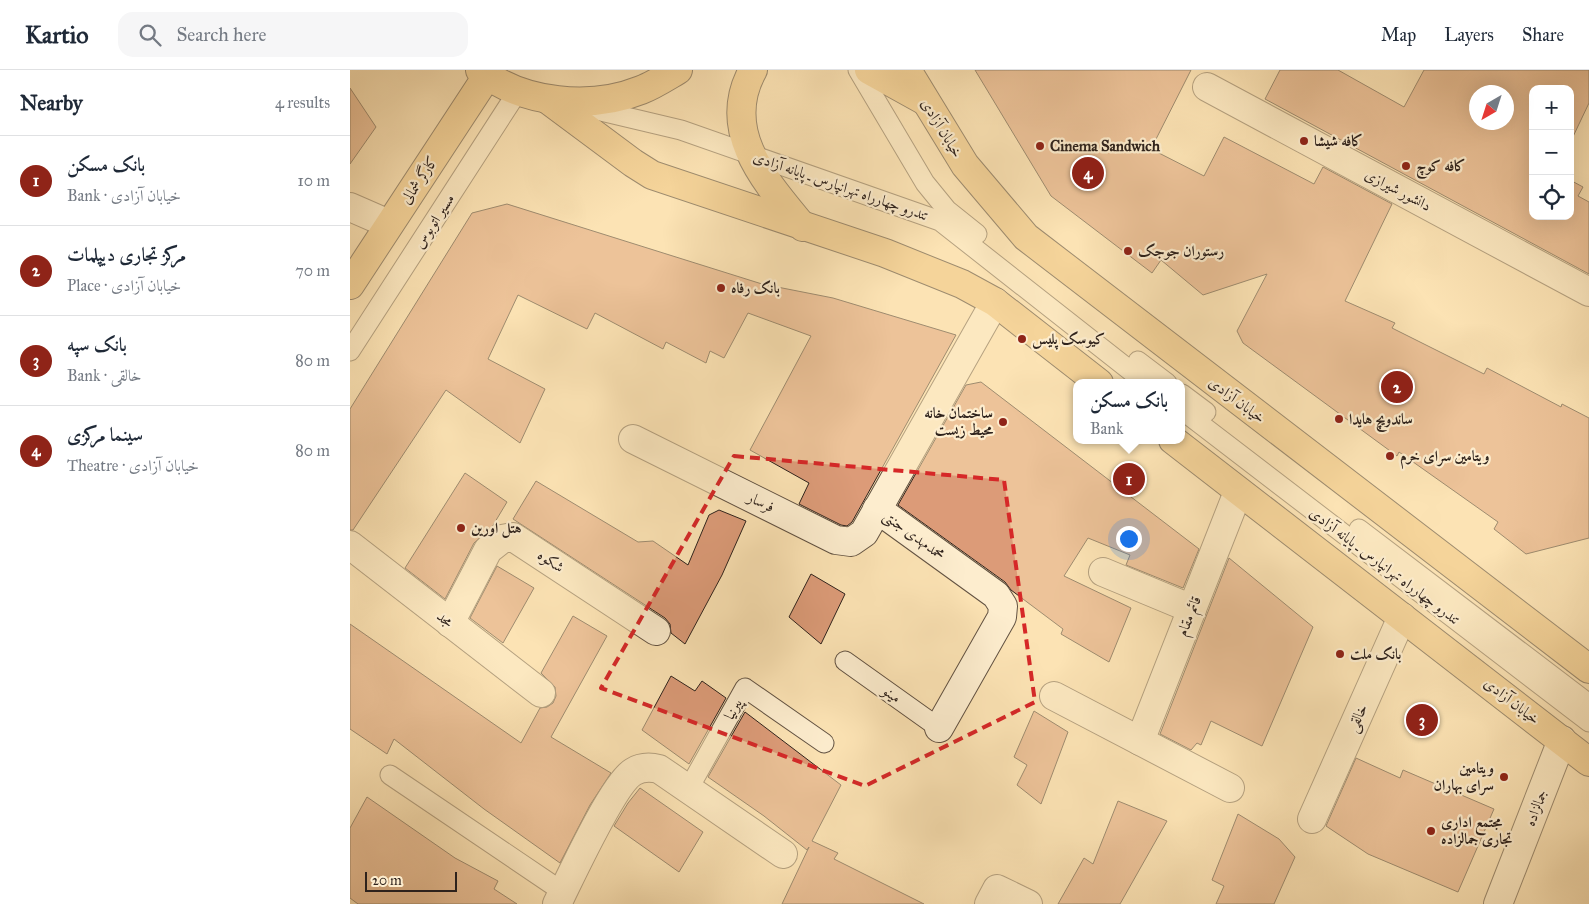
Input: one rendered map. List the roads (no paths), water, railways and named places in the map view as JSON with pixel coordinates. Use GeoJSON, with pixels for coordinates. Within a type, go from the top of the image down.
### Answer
{"type":"FeatureCollection","features":[{"type":"Feature","properties":{"kind":"main road"},"geometry":{"type":"LineString","coordinates":[[483,73],[518,91],[547,99],[594,101],[641,90],[678,70]]}},
{"type":"Feature","properties":{"kind":"main road"},"geometry":{"type":"LineString","coordinates":[[753,70],[742,96],[740,116],[751,155],[764,179],[803,227]]}},
{"type":"Feature","properties":{"kind":"main road"},"geometry":{"type":"LineString","coordinates":[[869,70],[926,102]]}},
{"type":"Feature","properties":{"kind":"main road","name":"خیابان آزادی"},"geometry":{"type":"LineString","coordinates":[[907,70],[965,165],[1026,237],[1589,669]]}},
{"type":"Feature","properties":{"kind":"main road","name":"کارگر شمالی"},"geometry":{"type":"LineString","coordinates":[[350,284],[483,73]]}},
{"type":"Feature","properties":{"kind":"main road"},"geometry":{"type":"LineString","coordinates":[[547,99],[632,163],[652,175],[885,253],[962,284],[996,302],[1094,379]]}},
{"type":"Feature","properties":{"kind":"main road","name":"خیابان آزادی"},"geometry":{"type":"LineString","coordinates":[[1178,444],[1589,762]]}},
{"type":"Feature","properties":{"kind":"street","name":"دانشور شیرازی"},"geometry":{"type":"LineString","coordinates":[[1207,87],[1589,292]]}},
{"type":"Feature","properties":{"kind":"street"},"geometry":{"type":"LineString","coordinates":[[350,207],[389,224]]}},
{"type":"Feature","properties":{"kind":"street","name":"محمدمهدی جنتی"},"geometry":{"type":"LineString","coordinates":[[939,728],[1002,617],[1003,606],[996,595],[877,509],[996,302]]}},
{"type":"Feature","properties":{"kind":"street","name":"فرسار"},"geometry":{"type":"LineString","coordinates":[[633,439],[844,542],[858,539],[877,509]]}},
{"type":"Feature","properties":{"kind":"street","name":"قائم مقام"},"geometry":{"type":"LineString","coordinates":[[1140,741],[1238,492]]}},
{"type":"Feature","properties":{"kind":"street","name":"شکوه"},"geometry":{"type":"LineString","coordinates":[[450,622],[488,550],[502,539],[513,537],[656,631]]}},
{"type":"Feature","properties":{"kind":"street","name":"مجد"},"geometry":{"type":"LineString","coordinates":[[350,545],[541,693]]}},
{"type":"Feature","properties":{"kind":"street"},"geometry":{"type":"LineString","coordinates":[[1103,572],[1192,609]]}},
{"type":"Feature","properties":{"kind":"street","name":"خالقی"},"geometry":{"type":"LineString","coordinates":[[1312,819],[1402,617]]}},
{"type":"Feature","properties":{"kind":"street"},"geometry":{"type":"LineString","coordinates":[[1054,696],[1230,788]]}},
{"type":"Feature","properties":{"kind":"street","name":"جمالزاده"},"geometry":{"type":"LineString","coordinates":[[1498,904],[1562,740]]}},
{"type":"Feature","properties":{"kind":"street"},"geometry":{"type":"LineString","coordinates":[[560,898],[617,790],[634,771],[651,767],[659,769],[689,788],[783,854]]}},
{"type":"Feature","properties":{"kind":"street"},"geometry":{"type":"LineString","coordinates":[[993,896],[1028,904]]}},
{"type":"Feature","properties":{"kind":"lane"},"geometry":{"type":"LineString","coordinates":[[858,70],[925,183],[947,210],[1162,379]]}},
{"type":"Feature","properties":{"kind":"lane","name":"مسیر اتوبوس"},"geometry":{"type":"LineString","coordinates":[[350,351],[518,91]]}},
{"type":"Feature","properties":{"kind":"lane","name":"تندرو چهارراه تهرانپارس ـ پایانه آزادی"},"geometry":{"type":"LineString","coordinates":[[547,99],[681,130],[920,212],[940,221],[1141,379]]}},
{"type":"Feature","properties":{"kind":"lane"},"geometry":{"type":"LineString","coordinates":[[1185,396],[1589,704]]}},
{"type":"Feature","properties":{"kind":"lane","name":"تندرو چهارراه تهرانپارس ـ پایانه آزادی"},"geometry":{"type":"LineString","coordinates":[[1185,412],[1589,722]]}},
{"type":"Feature","properties":{"kind":"lane","name":"مینو"},"geometry":{"type":"LineString","coordinates":[[845,661],[939,728]]}},
{"type":"Feature","properties":{"kind":"lane","name":"پیرنیا"},"geometry":{"type":"LineString","coordinates":[[689,788],[745,688],[824,743]]}},
{"type":"Feature","properties":{"kind":"lane"},"geometry":{"type":"LineString","coordinates":[[390,775],[560,898]]}},
{"type":"Feature","properties":{"kind":"place","name":"کافه شیشا"},"geometry":{"type":"Point","coordinates":[1304,141]}},
{"type":"Feature","properties":{"kind":"place","name":"Cinema Sandwich"},"geometry":{"type":"Point","coordinates":[1040,146]}},
{"type":"Feature","properties":{"kind":"place","name":"کافه کوچ"},"geometry":{"type":"Point","coordinates":[1406,166]}},
{"type":"Feature","properties":{"kind":"place","name":"سینما مرکزی"},"geometry":{"type":"Point","coordinates":[1088,173]}},
{"type":"Feature","properties":{"kind":"place","name":"رستوران جوجک"},"geometry":{"type":"Point","coordinates":[1128,251]}},
{"type":"Feature","properties":{"kind":"place","name":"بانک رفاه"},"geometry":{"type":"Point","coordinates":[721,288]}},
{"type":"Feature","properties":{"kind":"place","name":"کیوسک پلیس"},"geometry":{"type":"Point","coordinates":[1022,339]}},
{"type":"Feature","properties":{"kind":"place","name":"مرکز تجاری دیپلمات"},"geometry":{"type":"Point","coordinates":[1397,387]}},
{"type":"Feature","properties":{"kind":"place","name":"ساندویچ هایدا"},"geometry":{"type":"Point","coordinates":[1339,419]}},
{"type":"Feature","properties":{"kind":"place","name":"ساختمان خانه محیط زیست"},"geometry":{"type":"Point","coordinates":[1003,422]}},
{"type":"Feature","properties":{"kind":"place","name":"ویتامین سرای خرم"},"geometry":{"type":"Point","coordinates":[1390,456]}},
{"type":"Feature","properties":{"kind":"place","name":"بانک مسکن"},"geometry":{"type":"Point","coordinates":[1129,479]}},
{"type":"Feature","properties":{"kind":"place","name":"هتل اورین"},"geometry":{"type":"Point","coordinates":[461,528]}},
{"type":"Feature","properties":{"kind":"place","name":"بانک ملت"},"geometry":{"type":"Point","coordinates":[1340,654]}},
{"type":"Feature","properties":{"kind":"place","name":"بانک سپه"},"geometry":{"type":"Point","coordinates":[1422,720]}},
{"type":"Feature","properties":{"kind":"place","name":"ویتامین سرای بهاران"},"geometry":{"type":"Point","coordinates":[1504,777]}},
{"type":"Feature","properties":{"kind":"place","name":"مجتمع اداری تجاری جمالزاده"},"geometry":{"type":"Point","coordinates":[1431,831]}}]}
